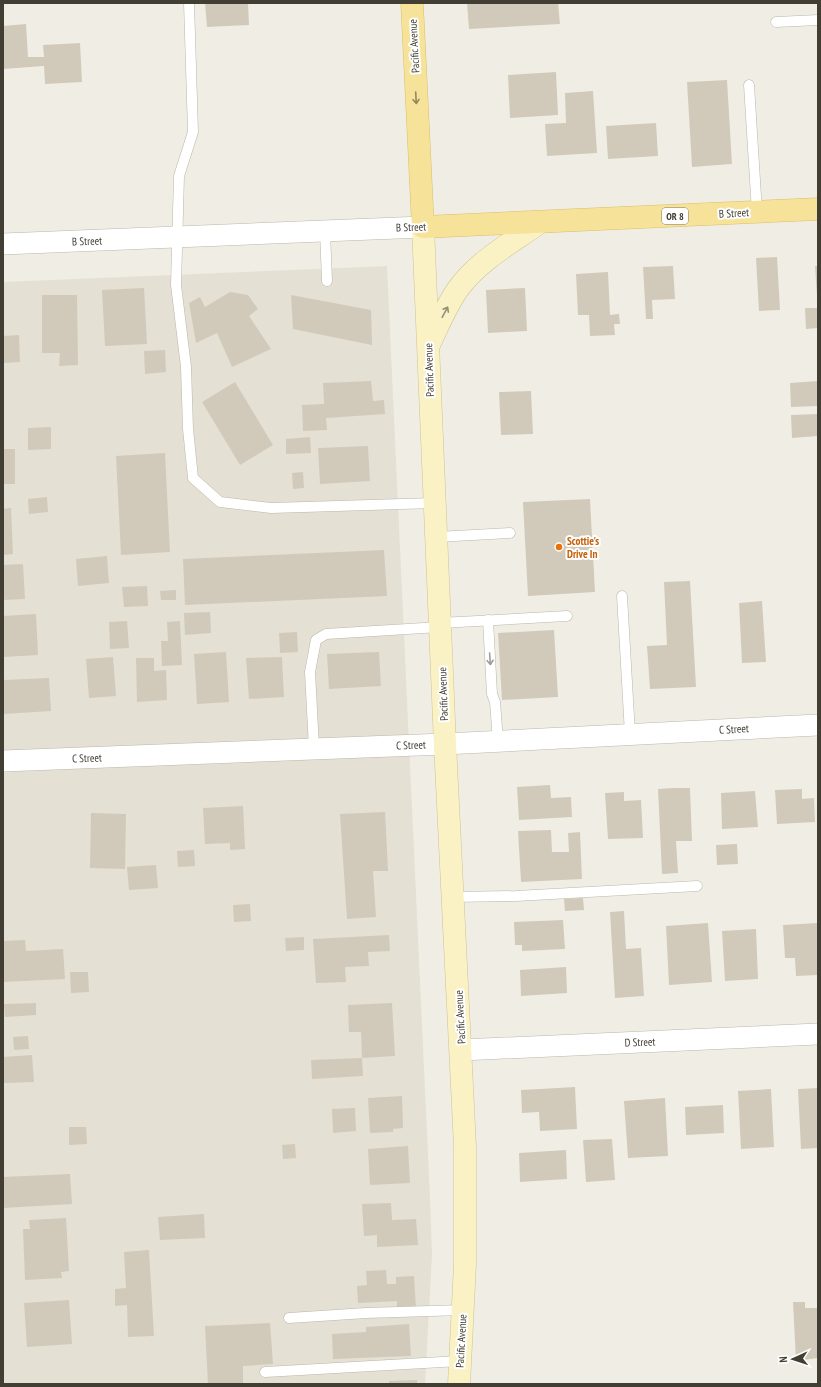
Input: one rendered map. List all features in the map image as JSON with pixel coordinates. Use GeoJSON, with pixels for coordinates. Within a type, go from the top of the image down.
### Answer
{"type":"FeatureCollection","features":[{"type":"Feature","properties":{"kind":"main road","name":"Pacific Avenue"},"geometry":{"type":"LineString","coordinates":[[412,3],[445,744],[461,1050],[466,1198],[463,1310],[459,1384]]}},
{"type":"Feature","properties":{"kind":"main road","name":"B Street"},"geometry":{"type":"LineString","coordinates":[[423,227],[539,223],[818,209]]}},
{"type":"Feature","properties":{"kind":"main road"},"geometry":{"type":"LineString","coordinates":[[428,347],[457,290],[494,255],[539,223]]}},
{"type":"Feature","properties":{"kind":"street","name":"B Street"},"geometry":{"type":"LineString","coordinates":[[3,244],[423,227]]}},
{"type":"Feature","properties":{"kind":"street","name":"C Street"},"geometry":{"type":"LineString","coordinates":[[3,761],[445,744],[818,725]]}},
{"type":"Feature","properties":{"kind":"street","name":"D Street"},"geometry":{"type":"LineString","coordinates":[[461,1050],[818,1034]]}},
{"type":"Feature","properties":{"kind":"lane"},"geometry":{"type":"LineString","coordinates":[[188,3],[193,132],[178,176],[176,285],[186,368],[188,429],[193,478],[220,502],[271,508],[435,503]]}},
{"type":"Feature","properties":{"kind":"lane"},"geometry":{"type":"LineString","coordinates":[[776,22],[818,20]]}},
{"type":"Feature","properties":{"kind":"lane"},"geometry":{"type":"LineString","coordinates":[[749,85],[757,212]]}},
{"type":"Feature","properties":{"kind":"lane"},"geometry":{"type":"LineString","coordinates":[[325,231],[327,281]]}},
{"type":"Feature","properties":{"kind":"lane"},"geometry":{"type":"LineString","coordinates":[[436,537],[510,533]]}},
{"type":"Feature","properties":{"kind":"lane"},"geometry":{"type":"LineString","coordinates":[[622,596],[630,734]]}},
{"type":"Feature","properties":{"kind":"lane"},"geometry":{"type":"LineString","coordinates":[[314,748],[310,672],[316,640],[326,634],[488,620],[567,616]]}},
{"type":"Feature","properties":{"kind":"lane"},"geometry":{"type":"LineString","coordinates":[[488,620],[492,694],[498,741]]}},
{"type":"Feature","properties":{"kind":"lane"},"geometry":{"type":"LineString","coordinates":[[453,897],[516,896],[697,886]]}},
{"type":"Feature","properties":{"kind":"lane"},"geometry":{"type":"LineString","coordinates":[[289,1318],[366,1313],[463,1310]]}},
{"type":"Feature","properties":{"kind":"lane"},"geometry":{"type":"LineString","coordinates":[[265,1372],[460,1362]]}},
{"type":"Feature","properties":{"kind":"shaded area"},"geometry":{"type":"Polygon","coordinates":[[[387,266],[432,1254],[425,1384],[3,1384],[3,282],[387,266]]]}},
{"type":"Feature","properties":{"kind":"building"},"geometry":{"type":"Polygon","coordinates":[[[205,3],[248,3],[249,25],[207,27],[205,3]]]}},
{"type":"Feature","properties":{"kind":"building"},"geometry":{"type":"Polygon","coordinates":[[[467,3],[558,3],[560,24],[469,29],[467,3]]]}},
{"type":"Feature","properties":{"kind":"building"},"geometry":{"type":"Polygon","coordinates":[[[26,24],[28,57],[44,57],[43,45],[80,43],[82,82],[45,84],[44,66],[3,69],[3,26],[26,24]]]}},
{"type":"Feature","properties":{"kind":"building"},"geometry":{"type":"Polygon","coordinates":[[[556,72],[558,115],[510,118],[508,75],[556,72]]]}},
{"type":"Feature","properties":{"kind":"building"},"geometry":{"type":"Polygon","coordinates":[[[727,80],[732,164],[692,167],[687,82],[727,80]]]}},
{"type":"Feature","properties":{"kind":"building"},"geometry":{"type":"Polygon","coordinates":[[[593,91],[597,153],[547,156],[545,124],[566,123],[565,93],[593,91]]]}},
{"type":"Feature","properties":{"kind":"building"},"geometry":{"type":"Polygon","coordinates":[[[656,123],[658,156],[608,159],[606,126],[656,123]]]}},
{"type":"Feature","properties":{"kind":"building"},"geometry":{"type":"Polygon","coordinates":[[[777,257],[780,310],[759,311],[756,258],[777,257]]]}},
{"type":"Feature","properties":{"kind":"building"},"geometry":{"type":"Polygon","coordinates":[[[673,266],[675,299],[652,300],[653,319],[646,319],[643,267],[673,266]]]}},
{"type":"Feature","properties":{"kind":"building"},"geometry":{"type":"Polygon","coordinates":[[[815,266],[818,266],[818,296],[817,296],[815,266]]]}},
{"type":"Feature","properties":{"kind":"building"},"geometry":{"type":"Polygon","coordinates":[[[608,272],[610,315],[619,314],[620,324],[614,324],[615,335],[590,336],[589,315],[578,315],[576,274],[608,272]]]}},
{"type":"Feature","properties":{"kind":"building"},"geometry":{"type":"Polygon","coordinates":[[[144,288],[147,344],[105,346],[102,290],[144,288]]]}},
{"type":"Feature","properties":{"kind":"building"},"geometry":{"type":"Polygon","coordinates":[[[525,288],[527,331],[488,333],[486,290],[525,288]]]}},
{"type":"Feature","properties":{"kind":"building"},"geometry":{"type":"Polygon","coordinates":[[[230,292],[248,295],[258,309],[249,316],[271,349],[232,367],[217,333],[196,343],[189,303],[200,297],[205,307],[230,292]]]}},
{"type":"Feature","properties":{"kind":"building"},"geometry":{"type":"Polygon","coordinates":[[[42,295],[77,295],[78,365],[59,366],[60,353],[42,353],[42,295]]]}},
{"type":"Feature","properties":{"kind":"building"},"geometry":{"type":"Polygon","coordinates":[[[291,295],[371,310],[372,345],[293,329],[291,295]]]}},
{"type":"Feature","properties":{"kind":"building"},"geometry":{"type":"Polygon","coordinates":[[[805,308],[818,308],[818,328],[806,329],[805,308]]]}},
{"type":"Feature","properties":{"kind":"building"},"geometry":{"type":"Polygon","coordinates":[[[19,335],[20,362],[3,363],[3,336],[19,335]]]}},
{"type":"Feature","properties":{"kind":"building"},"geometry":{"type":"Polygon","coordinates":[[[165,350],[166,372],[145,374],[144,351],[165,350]]]}},
{"type":"Feature","properties":{"kind":"building"},"geometry":{"type":"Polygon","coordinates":[[[371,381],[373,401],[384,400],[385,414],[326,418],[327,430],[303,431],[302,405],[324,404],[323,383],[371,381]]]}},
{"type":"Feature","properties":{"kind":"building"},"geometry":{"type":"Polygon","coordinates":[[[818,381],[818,406],[791,407],[790,383],[818,381]]]}},
{"type":"Feature","properties":{"kind":"building"},"geometry":{"type":"Polygon","coordinates":[[[235,382],[273,445],[240,465],[202,402],[235,382]]]}},
{"type":"Feature","properties":{"kind":"building"},"geometry":{"type":"Polygon","coordinates":[[[531,391],[533,434],[501,435],[499,392],[531,391]]]}},
{"type":"Feature","properties":{"kind":"building"},"geometry":{"type":"Polygon","coordinates":[[[818,414],[818,436],[792,438],[791,415],[818,414]]]}},
{"type":"Feature","properties":{"kind":"building"},"geometry":{"type":"Polygon","coordinates":[[[51,427],[51,449],[28,450],[28,428],[51,427]]]}},
{"type":"Feature","properties":{"kind":"building"},"geometry":{"type":"Polygon","coordinates":[[[310,437],[311,453],[286,454],[286,439],[310,437]]]}},
{"type":"Feature","properties":{"kind":"building"},"geometry":{"type":"Polygon","coordinates":[[[368,446],[370,481],[320,484],[318,448],[368,446]]]}},
{"type":"Feature","properties":{"kind":"building"},"geometry":{"type":"Polygon","coordinates":[[[3,449],[15,449],[15,484],[3,484],[3,449]]]}},
{"type":"Feature","properties":{"kind":"building"},"geometry":{"type":"Polygon","coordinates":[[[165,453],[170,552],[121,555],[116,456],[165,453]]]}},
{"type":"Feature","properties":{"kind":"building"},"geometry":{"type":"Polygon","coordinates":[[[303,472],[304,488],[293,489],[292,473],[303,472]]]}},
{"type":"Feature","properties":{"kind":"building"},"geometry":{"type":"Polygon","coordinates":[[[47,497],[48,512],[29,514],[28,499],[47,497]]]}},
{"type":"Feature","properties":{"kind":"building","name":"Scottie's Drive In"},"geometry":{"type":"Polygon","coordinates":[[[590,499],[595,592],[528,596],[523,502],[590,499]]]}},
{"type":"Feature","properties":{"kind":"building"},"geometry":{"type":"Polygon","coordinates":[[[11,508],[13,554],[3,555],[3,509],[11,508]]]}},
{"type":"Feature","properties":{"kind":"building"},"geometry":{"type":"Polygon","coordinates":[[[384,550],[387,596],[185,605],[183,559],[384,550]]]}},
{"type":"Feature","properties":{"kind":"building"},"geometry":{"type":"Polygon","coordinates":[[[107,556],[109,583],[78,586],[76,559],[107,556]]]}},
{"type":"Feature","properties":{"kind":"building"},"geometry":{"type":"Polygon","coordinates":[[[23,564],[25,599],[3,600],[3,565],[23,564]]]}},
{"type":"Feature","properties":{"kind":"building"},"geometry":{"type":"Polygon","coordinates":[[[690,581],[696,687],[650,689],[647,646],[667,645],[664,582],[690,581]]]}},
{"type":"Feature","properties":{"kind":"building"},"geometry":{"type":"Polygon","coordinates":[[[147,586],[148,606],[124,607],[122,587],[147,586]]]}},
{"type":"Feature","properties":{"kind":"building"},"geometry":{"type":"Polygon","coordinates":[[[176,590],[176,600],[161,600],[160,591],[176,590]]]}},
{"type":"Feature","properties":{"kind":"building"},"geometry":{"type":"Polygon","coordinates":[[[762,601],[766,662],[742,663],[739,603],[762,601]]]}},
{"type":"Feature","properties":{"kind":"building"},"geometry":{"type":"Polygon","coordinates":[[[210,612],[211,633],[185,635],[184,613],[210,612]]]}},
{"type":"Feature","properties":{"kind":"building"},"geometry":{"type":"Polygon","coordinates":[[[36,614],[38,655],[3,657],[3,616],[36,614]]]}},
{"type":"Feature","properties":{"kind":"building"},"geometry":{"type":"Polygon","coordinates":[[[127,621],[129,648],[110,649],[109,622],[127,621]]]}},
{"type":"Feature","properties":{"kind":"building"},"geometry":{"type":"Polygon","coordinates":[[[180,621],[182,665],[162,666],[161,641],[168,641],[167,622],[180,621]]]}},
{"type":"Feature","properties":{"kind":"building"},"geometry":{"type":"Polygon","coordinates":[[[554,630],[558,697],[502,700],[498,633],[554,630]]]}},
{"type":"Feature","properties":{"kind":"building"},"geometry":{"type":"Polygon","coordinates":[[[297,632],[298,652],[280,653],[279,633],[297,632]]]}},
{"type":"Feature","properties":{"kind":"building"},"geometry":{"type":"Polygon","coordinates":[[[226,652],[229,702],[197,704],[194,654],[226,652]]]}},
{"type":"Feature","properties":{"kind":"building"},"geometry":{"type":"Polygon","coordinates":[[[379,652],[381,686],[329,689],[327,654],[379,652]]]}},
{"type":"Feature","properties":{"kind":"building"},"geometry":{"type":"Polygon","coordinates":[[[113,657],[116,696],[89,698],[86,659],[113,657]]]}},
{"type":"Feature","properties":{"kind":"building"},"geometry":{"type":"Polygon","coordinates":[[[282,657],[284,697],[249,699],[246,658],[282,657]]]}},
{"type":"Feature","properties":{"kind":"building"},"geometry":{"type":"Polygon","coordinates":[[[136,658],[154,658],[154,671],[166,670],[167,700],[137,702],[136,658]]]}},
{"type":"Feature","properties":{"kind":"building"},"geometry":{"type":"Polygon","coordinates":[[[49,678],[51,711],[3,714],[3,680],[49,678]]]}},
{"type":"Feature","properties":{"kind":"building"},"geometry":{"type":"Polygon","coordinates":[[[550,785],[551,798],[571,797],[572,817],[519,820],[517,787],[550,785]]]}},
{"type":"Feature","properties":{"kind":"building"},"geometry":{"type":"Polygon","coordinates":[[[690,788],[692,841],[676,841],[678,873],[662,874],[658,789],[690,788]]]}},
{"type":"Feature","properties":{"kind":"building"},"geometry":{"type":"Polygon","coordinates":[[[802,789],[802,799],[814,798],[815,822],[777,824],[775,790],[802,789]]]}},
{"type":"Feature","properties":{"kind":"building"},"geometry":{"type":"Polygon","coordinates":[[[755,791],[758,827],[722,829],[721,793],[755,791]]]}},
{"type":"Feature","properties":{"kind":"building"},"geometry":{"type":"Polygon","coordinates":[[[624,792],[624,801],[641,800],[643,838],[608,839],[605,793],[624,792]]]}},
{"type":"Feature","properties":{"kind":"building"},"geometry":{"type":"Polygon","coordinates":[[[243,806],[245,849],[230,850],[230,843],[205,844],[203,808],[243,806]]]}},
{"type":"Feature","properties":{"kind":"building"},"geometry":{"type":"Polygon","coordinates":[[[385,812],[388,871],[373,871],[376,917],[347,919],[340,814],[385,812]]]}},
{"type":"Feature","properties":{"kind":"building"},"geometry":{"type":"Polygon","coordinates":[[[91,813],[126,814],[125,869],[90,868],[91,813]]]}},
{"type":"Feature","properties":{"kind":"building"},"geometry":{"type":"Polygon","coordinates":[[[551,830],[552,852],[569,852],[568,833],[580,832],[582,879],[521,882],[518,831],[551,830]]]}},
{"type":"Feature","properties":{"kind":"building"},"geometry":{"type":"Polygon","coordinates":[[[737,844],[738,864],[717,865],[716,845],[737,844]]]}},
{"type":"Feature","properties":{"kind":"building"},"geometry":{"type":"Polygon","coordinates":[[[194,850],[195,866],[178,867],[177,851],[194,850]]]}},
{"type":"Feature","properties":{"kind":"building"},"geometry":{"type":"Polygon","coordinates":[[[156,865],[158,888],[129,890],[127,867],[156,865]]]}},
{"type":"Feature","properties":{"kind":"building"},"geometry":{"type":"Polygon","coordinates":[[[583,898],[584,910],[565,911],[564,899],[583,898]]]}},
{"type":"Feature","properties":{"kind":"building"},"geometry":{"type":"Polygon","coordinates":[[[250,904],[251,921],[234,922],[233,905],[250,904]]]}},
{"type":"Feature","properties":{"kind":"building"},"geometry":{"type":"Polygon","coordinates":[[[624,911],[626,949],[641,948],[644,996],[615,998],[610,912],[624,911]]]}},
{"type":"Feature","properties":{"kind":"building"},"geometry":{"type":"Polygon","coordinates":[[[563,920],[565,949],[522,951],[522,945],[515,945],[514,922],[563,920]]]}},
{"type":"Feature","properties":{"kind":"building"},"geometry":{"type":"Polygon","coordinates":[[[708,923],[712,982],[669,985],[666,926],[708,923]]]}},
{"type":"Feature","properties":{"kind":"building"},"geometry":{"type":"Polygon","coordinates":[[[818,923],[818,975],[796,976],[795,958],[785,958],[783,925],[818,923]]]}},
{"type":"Feature","properties":{"kind":"building"},"geometry":{"type":"Polygon","coordinates":[[[756,929],[758,979],[725,981],[722,931],[756,929]]]}},
{"type":"Feature","properties":{"kind":"building"},"geometry":{"type":"Polygon","coordinates":[[[389,935],[390,951],[368,952],[369,966],[345,967],[346,982],[316,983],[313,939],[389,935]]]}},
{"type":"Feature","properties":{"kind":"building"},"geometry":{"type":"Polygon","coordinates":[[[304,937],[304,950],[286,951],[285,938],[304,937]]]}},
{"type":"Feature","properties":{"kind":"building"},"geometry":{"type":"Polygon","coordinates":[[[25,940],[26,951],[63,949],[65,979],[3,982],[3,941],[25,940]]]}},
{"type":"Feature","properties":{"kind":"building"},"geometry":{"type":"Polygon","coordinates":[[[566,967],[567,993],[521,996],[520,970],[566,967]]]}},
{"type":"Feature","properties":{"kind":"building"},"geometry":{"type":"Polygon","coordinates":[[[70,972],[88,972],[89,992],[71,993],[70,972]]]}},
{"type":"Feature","properties":{"kind":"building"},"geometry":{"type":"Polygon","coordinates":[[[36,1003],[36,1015],[5,1017],[4,1004],[36,1003]]]}},
{"type":"Feature","properties":{"kind":"building"},"geometry":{"type":"Polygon","coordinates":[[[392,1003],[395,1056],[362,1058],[361,1032],[349,1032],[348,1005],[392,1003]]]}},
{"type":"Feature","properties":{"kind":"building"},"geometry":{"type":"Polygon","coordinates":[[[28,1036],[29,1049],[14,1050],[13,1037],[28,1036]]]}},
{"type":"Feature","properties":{"kind":"building"},"geometry":{"type":"Polygon","coordinates":[[[32,1055],[34,1082],[4,1083],[3,1057],[32,1055]]]}},
{"type":"Feature","properties":{"kind":"building"},"geometry":{"type":"Polygon","coordinates":[[[362,1058],[363,1076],[312,1079],[311,1060],[362,1058]]]}},
{"type":"Feature","properties":{"kind":"building"},"geometry":{"type":"Polygon","coordinates":[[[575,1087],[577,1129],[540,1131],[539,1112],[522,1113],[521,1090],[575,1087]]]}},
{"type":"Feature","properties":{"kind":"building"},"geometry":{"type":"Polygon","coordinates":[[[818,1088],[818,1148],[801,1149],[798,1089],[818,1088]]]}},
{"type":"Feature","properties":{"kind":"building"},"geometry":{"type":"Polygon","coordinates":[[[771,1089],[774,1147],[741,1149],[738,1091],[771,1089]]]}},
{"type":"Feature","properties":{"kind":"building"},"geometry":{"type":"Polygon","coordinates":[[[402,1096],[403,1128],[393,1129],[393,1132],[370,1133],[368,1098],[402,1096]]]}},
{"type":"Feature","properties":{"kind":"building"},"geometry":{"type":"Polygon","coordinates":[[[665,1098],[668,1156],[628,1158],[624,1101],[665,1098]]]}},
{"type":"Feature","properties":{"kind":"building"},"geometry":{"type":"Polygon","coordinates":[[[723,1105],[724,1133],[686,1135],[685,1107],[723,1105]]]}},
{"type":"Feature","properties":{"kind":"building"},"geometry":{"type":"Polygon","coordinates":[[[355,1108],[356,1131],[333,1133],[332,1109],[355,1108]]]}},
{"type":"Feature","properties":{"kind":"building"},"geometry":{"type":"Polygon","coordinates":[[[69,1127],[86,1127],[87,1144],[69,1145],[69,1127]]]}},
{"type":"Feature","properties":{"kind":"building"},"geometry":{"type":"Polygon","coordinates":[[[612,1139],[615,1180],[586,1182],[583,1140],[612,1139]]]}},
{"type":"Feature","properties":{"kind":"building"},"geometry":{"type":"Polygon","coordinates":[[[295,1144],[296,1158],[283,1159],[282,1145],[295,1144]]]}},
{"type":"Feature","properties":{"kind":"building"},"geometry":{"type":"Polygon","coordinates":[[[408,1146],[410,1183],[370,1185],[368,1149],[408,1146]]]}},
{"type":"Feature","properties":{"kind":"building"},"geometry":{"type":"Polygon","coordinates":[[[566,1150],[567,1179],[520,1182],[519,1153],[566,1150]]]}},
{"type":"Feature","properties":{"kind":"building"},"geometry":{"type":"Polygon","coordinates":[[[70,1174],[72,1204],[3,1208],[3,1177],[70,1174]]]}},
{"type":"Feature","properties":{"kind":"building"},"geometry":{"type":"Polygon","coordinates":[[[391,1203],[392,1220],[416,1219],[418,1245],[377,1247],[377,1235],[364,1236],[362,1204],[391,1203]]]}},
{"type":"Feature","properties":{"kind":"building"},"geometry":{"type":"Polygon","coordinates":[[[204,1214],[205,1238],[160,1240],[158,1217],[204,1214]]]}},
{"type":"Feature","properties":{"kind":"building"},"geometry":{"type":"Polygon","coordinates":[[[66,1218],[69,1271],[61,1272],[62,1278],[25,1280],[23,1229],[30,1229],[29,1220],[66,1218]]]}},
{"type":"Feature","properties":{"kind":"building"},"geometry":{"type":"Polygon","coordinates":[[[149,1250],[154,1336],[128,1337],[127,1305],[115,1306],[115,1289],[126,1288],[124,1252],[149,1250]]]}},
{"type":"Feature","properties":{"kind":"building"},"geometry":{"type":"Polygon","coordinates":[[[386,1270],[387,1284],[396,1284],[396,1277],[414,1276],[416,1309],[397,1310],[397,1301],[358,1303],[357,1286],[367,1285],[366,1271],[386,1270]]]}},
{"type":"Feature","properties":{"kind":"building"},"geometry":{"type":"Polygon","coordinates":[[[69,1300],[72,1344],[27,1347],[24,1303],[69,1300]]]}},
{"type":"Feature","properties":{"kind":"building"},"geometry":{"type":"Polygon","coordinates":[[[793,1302],[805,1302],[805,1308],[818,1308],[818,1358],[796,1361],[793,1302]]]}},
{"type":"Feature","properties":{"kind":"building"},"geometry":{"type":"Polygon","coordinates":[[[270,1323],[273,1364],[243,1366],[243,1384],[208,1384],[205,1326],[270,1323]]]}},
{"type":"Feature","properties":{"kind":"building"},"geometry":{"type":"Polygon","coordinates":[[[409,1324],[411,1356],[333,1359],[332,1334],[366,1332],[366,1327],[409,1324]]]}},
{"type":"Feature","properties":{"kind":"building"},"geometry":{"type":"Polygon","coordinates":[[[417,1380],[417,1384],[389,1384],[389,1381],[417,1380]]]}},
{"type":"Feature","properties":{"kind":"place","name":"Scottie's Drive In"},"geometry":{"type":"Point","coordinates":[559,547]}}]}
